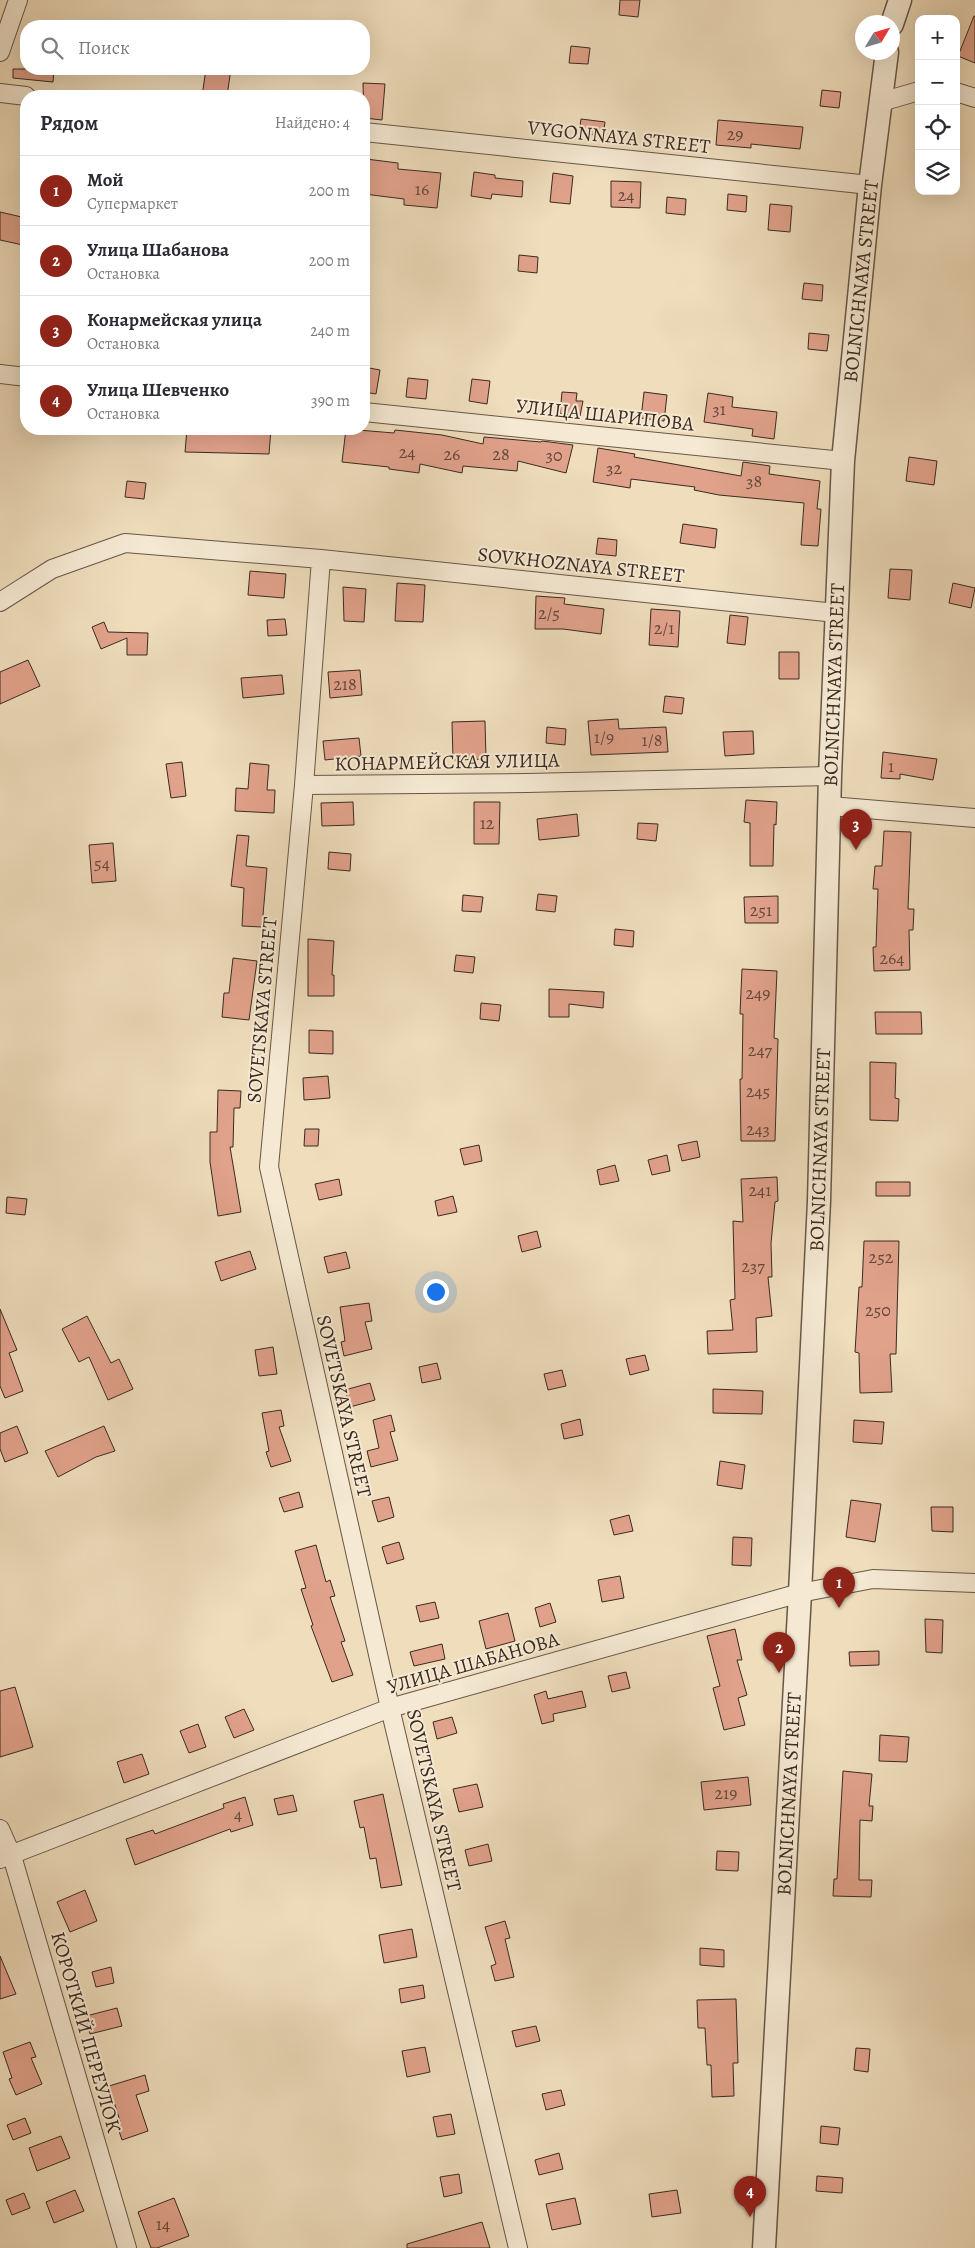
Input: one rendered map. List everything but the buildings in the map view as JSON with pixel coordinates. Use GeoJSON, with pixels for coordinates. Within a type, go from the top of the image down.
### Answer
{"type":"FeatureCollection","features":[{"type":"Feature","properties":{"kind":"street"},"geometry":{"type":"LineString","coordinates":[[0,52],[18,0]]}},
{"type":"Feature","properties":{"kind":"street"},"geometry":{"type":"LineString","coordinates":[[895,15],[900,0]]}},
{"type":"Feature","properties":{"kind":"street","name":"BOLNICHNAYA STREET"},"geometry":{"type":"LineString","coordinates":[[764,2248],[800,1592],[819,1201],[830,776],[843,461],[870,185],[886,60]]}},
{"type":"Feature","properties":{"kind":"street"},"geometry":{"type":"LineString","coordinates":[[881,102],[915,92]]}},
{"type":"Feature","properties":{"kind":"street"},"geometry":{"type":"LineString","coordinates":[[960,93],[975,98]]}},
{"type":"Feature","properties":{"kind":"street"},"geometry":{"type":"LineString","coordinates":[[0,94],[20,96]]}},
{"type":"Feature","properties":{"kind":"street","name":"VYGONNAYA STREET"},"geometry":{"type":"LineString","coordinates":[[370,133],[870,185]]}},
{"type":"Feature","properties":{"kind":"street"},"geometry":{"type":"LineString","coordinates":[[0,374],[20,376]]}},
{"type":"Feature","properties":{"kind":"street","name":"УЛИЦА ШАРИПОВА"},"geometry":{"type":"LineString","coordinates":[[370,413],[843,461]]}},
{"type":"Feature","properties":{"kind":"street"},"geometry":{"type":"LineString","coordinates":[[0,602],[52,569],[125,543],[321,559]]}},
{"type":"Feature","properties":{"kind":"street","name":"SOVKHOZNAYA STREET"},"geometry":{"type":"LineString","coordinates":[[321,559],[836,613]]}},
{"type":"Feature","properties":{"kind":"street","name":"SOVETSKAYA STREET"},"geometry":{"type":"LineString","coordinates":[[321,559],[304,785],[269,1167],[390,1708],[518,2248]]}},
{"type":"Feature","properties":{"kind":"street","name":"КОНАРМЕЙСКАЯ УЛИЦА"},"geometry":{"type":"LineString","coordinates":[[304,785],[527,783],[830,776]]}},
{"type":"Feature","properties":{"kind":"street"},"geometry":{"type":"LineString","coordinates":[[830,806],[975,818]]}},
{"type":"Feature","properties":{"kind":"street","name":"УЛИЦА ШАБАНОВА"},"geometry":{"type":"LineString","coordinates":[[6,1858],[390,1708],[800,1592],[873,1579],[975,1583]]}},
{"type":"Feature","properties":{"kind":"street","name":"КОРОТКИЙ ПЕРЕУЛОК"},"geometry":{"type":"LineString","coordinates":[[0,1829],[6,1858],[128,2248]]}},
{"type":"Feature","properties":{"kind":"place","name":"Конармейская улица"},"geometry":{"type":"Point","coordinates":[856,850]}},
{"type":"Feature","properties":{"kind":"place","name":"Мой"},"geometry":{"type":"Point","coordinates":[839,1608]}},
{"type":"Feature","properties":{"kind":"place","name":"Улица Шабанова"},"geometry":{"type":"Point","coordinates":[779,1673]}},
{"type":"Feature","properties":{"kind":"place","name":"Улица Шевченко"},"geometry":{"type":"Point","coordinates":[750,2217]}}]}
